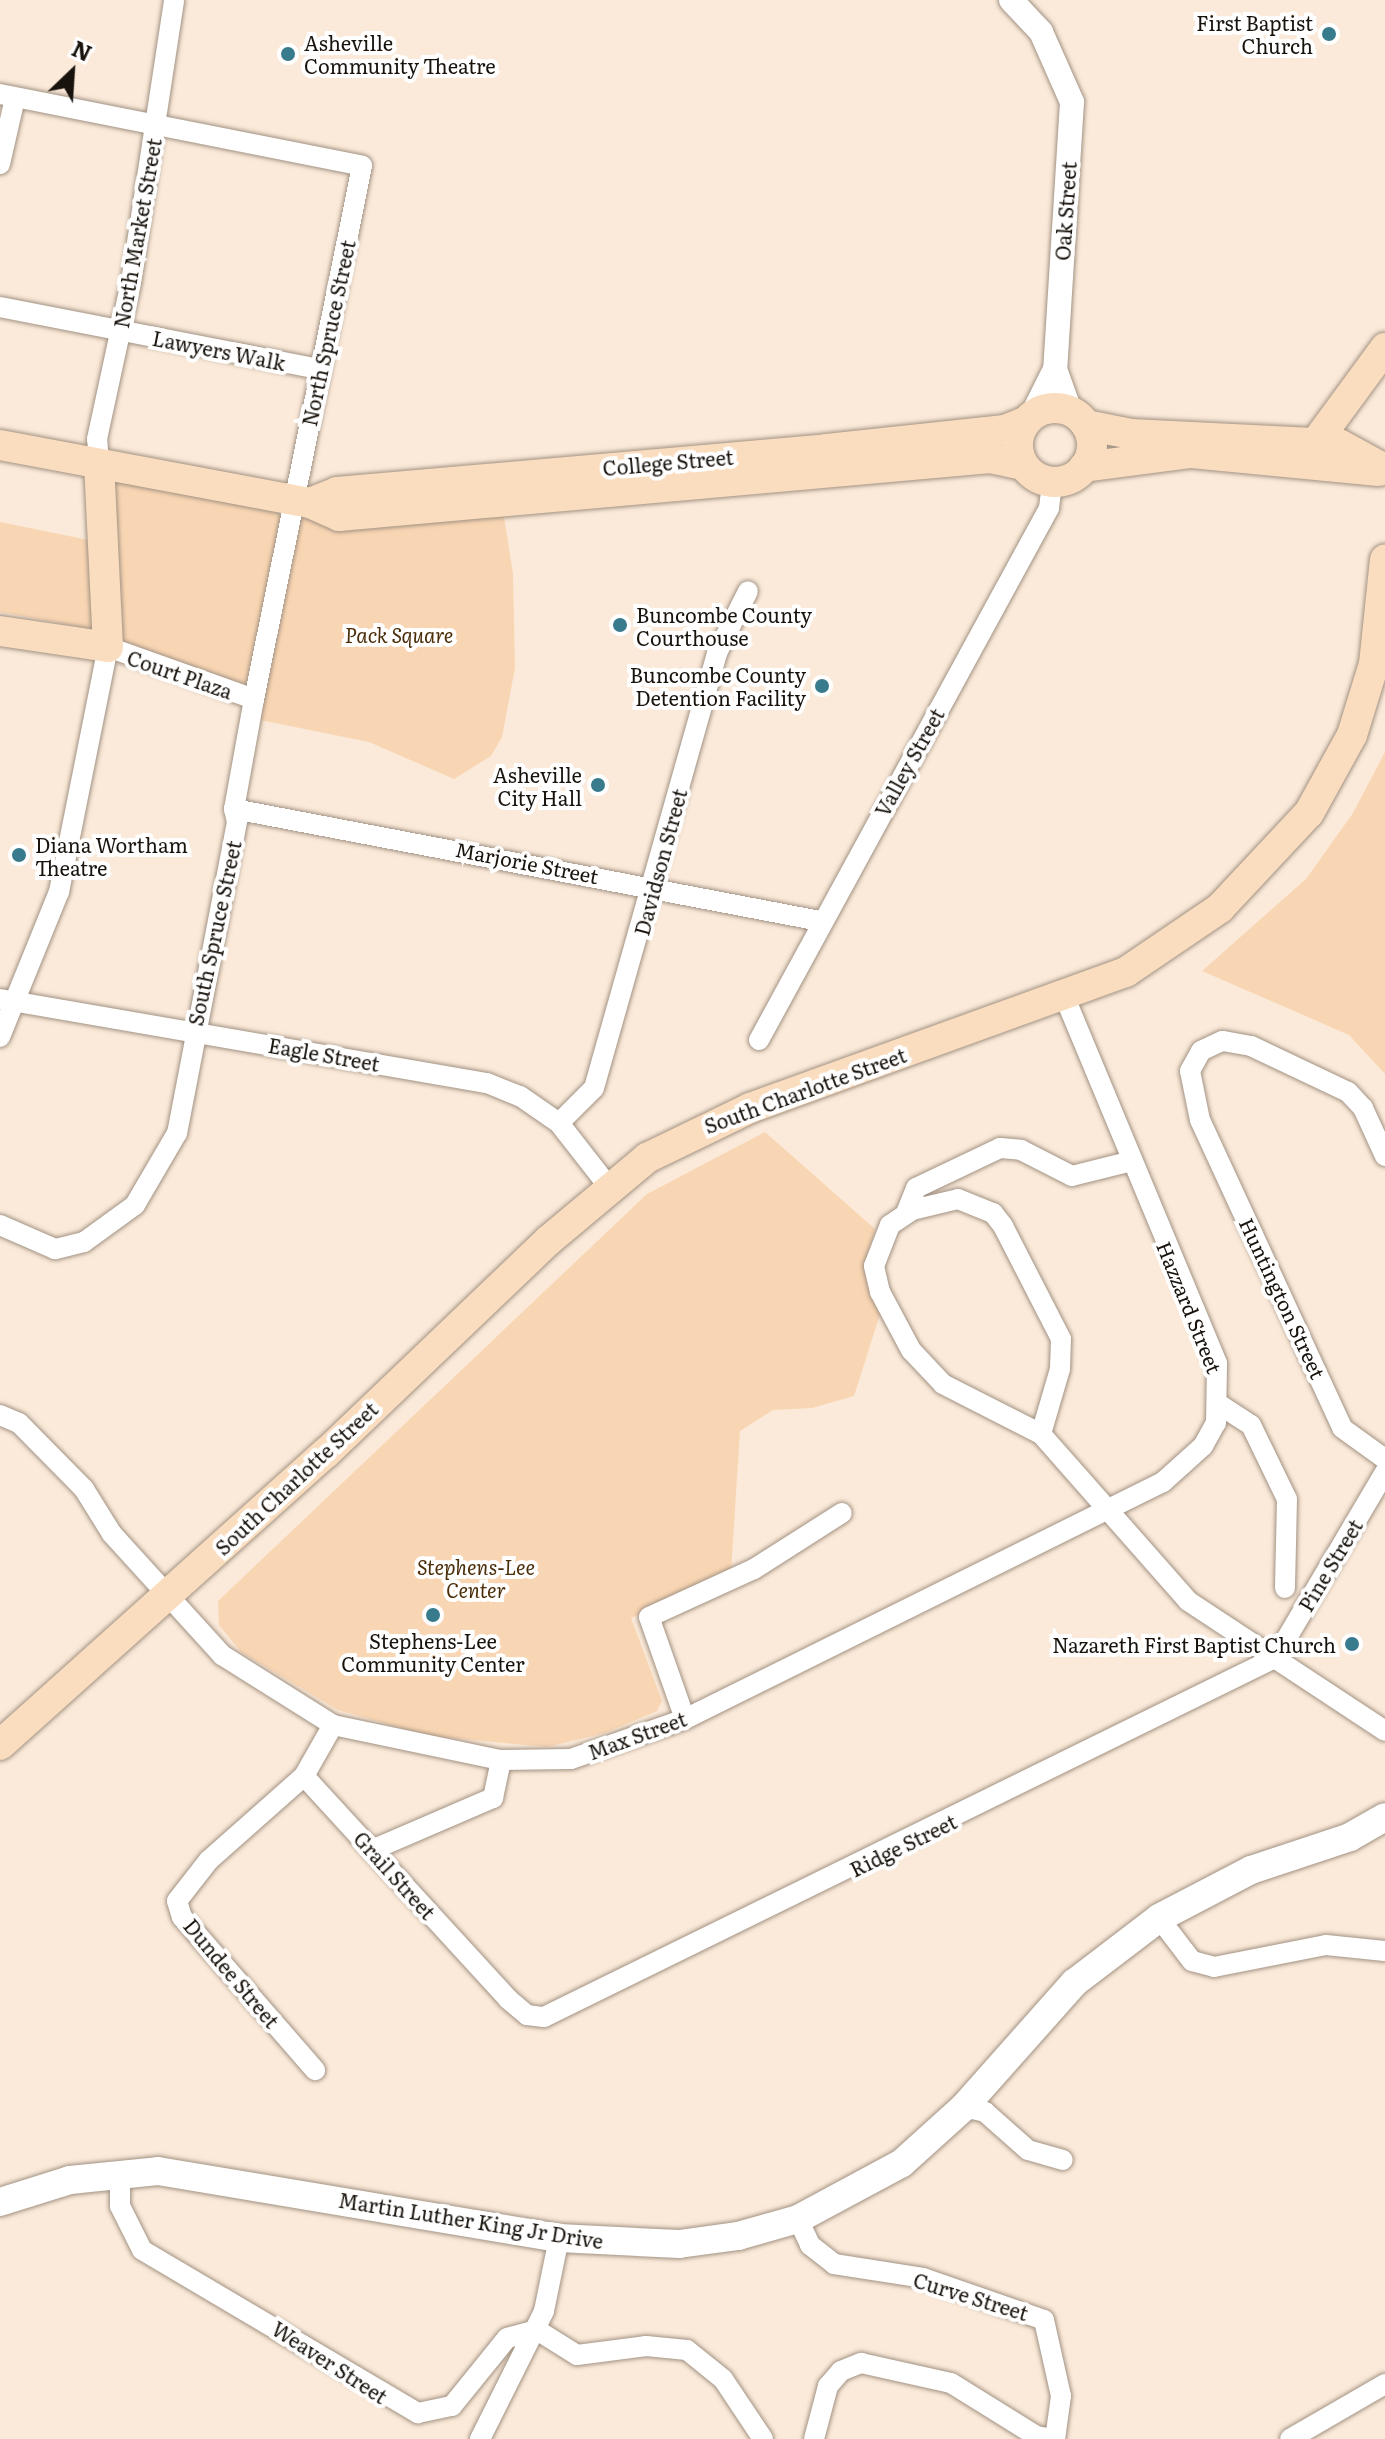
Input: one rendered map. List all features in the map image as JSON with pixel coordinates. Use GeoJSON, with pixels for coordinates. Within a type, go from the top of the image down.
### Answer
{"type":"FeatureCollection","features":[{"type":"Feature","properties":{"kind":"main road"},"geometry":{"type":"LineString","coordinates":[[1316,442],[1385,348]]}},
{"type":"Feature","properties":{"kind":"main road","name":"College Street"},"geometry":{"type":"LineString","coordinates":[[834,460],[1005,430],[1029,418]]}},
{"type":"Feature","properties":{"kind":"main road"},"geometry":{"type":"LineString","coordinates":[[1029,418],[1078,418],[1131,434],[1339,444],[1385,470],[1191,453],[1084,467],[1052,482],[1023,465],[1018,438],[1029,418]]}},
{"type":"Feature","properties":{"kind":"main road"},"geometry":{"type":"LineString","coordinates":[[1078,418],[1092,451],[1084,467]]}},
{"type":"Feature","properties":{"kind":"main road","name":"College Street"},"geometry":{"type":"LineString","coordinates":[[0,445],[302,501],[339,516],[514,489],[834,460],[990,458],[1023,465]]}},
{"type":"Feature","properties":{"kind":"main road"},"geometry":{"type":"LineString","coordinates":[[0,631],[108,647],[99,465]]}},
{"type":"Feature","properties":{"kind":"main road","name":"South Charlotte Street"},"geometry":{"type":"LineString","coordinates":[[0,1745],[168,1597],[609,1187],[659,1151],[750,1108],[1065,997],[1126,972],[1179,941],[1242,889],[1309,813],[1352,735],[1366,695],[1385,560]]}},
{"type":"Feature","properties":{"kind":"main road","name":"Martin Luther King Jr Drive"},"geometry":{"type":"LineString","coordinates":[[0,2202],[120,2172],[197,2174],[559,2238],[679,2244],[798,2219],[902,2163],[964,2107],[1074,1983],[1159,1918],[1251,1870],[1350,1837],[1385,1817]]}},
{"type":"Feature","properties":{"kind":"street","name":"North Market Street"},"geometry":{"type":"LineString","coordinates":[[99,465],[97,439],[157,123],[174,0]]}},
{"type":"Feature","properties":{"kind":"street","name":"Oak Street"},"geometry":{"type":"LineString","coordinates":[[1011,0],[1054,55],[1072,102],[1055,369],[1029,418]]}},
{"type":"Feature","properties":{"kind":"street"},"geometry":{"type":"LineString","coordinates":[[0,164],[8,96],[157,123]]}},
{"type":"Feature","properties":{"kind":"street","name":"North Spruce Street"},"geometry":{"type":"LineString","coordinates":[[157,123],[362,166],[320,369],[302,501]]}},
{"type":"Feature","properties":{"kind":"street","name":"Lawyers Walk"},"geometry":{"type":"LineString","coordinates":[[0,307],[320,369]]}},
{"type":"Feature","properties":{"kind":"street","name":"Oak Street"},"geometry":{"type":"LineString","coordinates":[[1055,369],[1078,418]]}},
{"type":"Feature","properties":{"kind":"street","name":"Valley Street"},"geometry":{"type":"LineString","coordinates":[[759,1040],[820,921],[1049,508],[1052,482]]}},
{"type":"Feature","properties":{"kind":"street","name":"South Spruce Street"},"geometry":{"type":"LineString","coordinates":[[0,1225],[55,1249],[84,1242],[135,1205],[164,1162],[177,1133],[194,1030],[237,822],[234,809],[254,699],[302,501]]}},
{"type":"Feature","properties":{"kind":"street","name":"Davidson Street"},"geometry":{"type":"LineString","coordinates":[[559,1123],[594,1088],[654,887],[717,653],[748,591]]}},
{"type":"Feature","properties":{"kind":"street"},"geometry":{"type":"LineString","coordinates":[[0,1037],[9,999],[59,892],[108,647]]}},
{"type":"Feature","properties":{"kind":"street","name":"Court Plaza"},"geometry":{"type":"LineString","coordinates":[[108,647],[254,699]]}},
{"type":"Feature","properties":{"kind":"street","name":"Marjorie Street"},"geometry":{"type":"LineString","coordinates":[[234,809],[820,921]]}},
{"type":"Feature","properties":{"kind":"street","name":"Hazzard Street"},"geometry":{"type":"LineString","coordinates":[[1065,997],[1128,1162],[1217,1363],[1220,1405],[1203,1446],[1163,1482],[1108,1509]]}},
{"type":"Feature","properties":{"kind":"street","name":"Eagle Street"},"geometry":{"type":"LineString","coordinates":[[9,999],[487,1083],[520,1096],[559,1123],[609,1187]]}},
{"type":"Feature","properties":{"kind":"street","name":"Huntington Street"},"geometry":{"type":"LineString","coordinates":[[1385,1156],[1363,1108],[1348,1092],[1251,1046],[1222,1041],[1201,1051],[1190,1071],[1200,1120],[1342,1428],[1385,1459]]}},
{"type":"Feature","properties":{"kind":"street"},"geometry":{"type":"LineString","coordinates":[[906,1213],[916,1188],[1000,1148],[1021,1150],[1072,1176],[1128,1162]]}},
{"type":"Feature","properties":{"kind":"street"},"geometry":{"type":"LineString","coordinates":[[1041,1434],[1060,1369],[1061,1339],[1017,1247],[993,1213],[974,1203],[942,1200],[906,1213],[885,1232],[874,1266],[880,1292],[911,1350],[961,1396],[1041,1434],[1188,1601],[1385,1731]]}},
{"type":"Feature","properties":{"kind":"street"},"geometry":{"type":"LineString","coordinates":[[1220,1405],[1251,1425],[1287,1499],[1285,1588]]}},
{"type":"Feature","properties":{"kind":"street","name":"Max Street"},"geometry":{"type":"LineString","coordinates":[[0,1415],[19,1423],[84,1489],[112,1534],[222,1655],[333,1725],[501,1760],[571,1759],[685,1719],[1108,1509]]}},
{"type":"Feature","properties":{"kind":"street","name":"Pine Street"},"geometry":{"type":"LineString","coordinates":[[1275,1658],[1385,1472]]}},
{"type":"Feature","properties":{"kind":"street"},"geometry":{"type":"LineString","coordinates":[[685,1719],[649,1617],[754,1569],[842,1513]]}},
{"type":"Feature","properties":{"kind":"street","name":"Ridge Street"},"geometry":{"type":"LineString","coordinates":[[527,2015],[544,2017],[580,2002],[1275,1658]]}},
{"type":"Feature","properties":{"kind":"street"},"geometry":{"type":"LineString","coordinates":[[304,1776],[319,1759],[333,1725]]}},
{"type":"Feature","properties":{"kind":"street"},"geometry":{"type":"LineString","coordinates":[[372,1850],[493,1798],[501,1760]]}},
{"type":"Feature","properties":{"kind":"street","name":"Grail Street"},"geometry":{"type":"LineString","coordinates":[[304,1776],[527,2015]]}},
{"type":"Feature","properties":{"kind":"street","name":"Dundee Street"},"geometry":{"type":"LineString","coordinates":[[304,1776],[209,1860],[177,1901],[182,1917],[315,2070]]}},
{"type":"Feature","properties":{"kind":"street"},"geometry":{"type":"LineString","coordinates":[[1159,1918],[1192,1961],[1214,1967],[1326,1945],[1385,1951]]}},
{"type":"Feature","properties":{"kind":"street"},"geometry":{"type":"LineString","coordinates":[[964,2107],[985,2112],[1028,2150],[1063,2160]]}},
{"type":"Feature","properties":{"kind":"street","name":"Weaver Street"},"geometry":{"type":"LineString","coordinates":[[120,2172],[120,2206],[142,2250],[418,2413],[452,2406],[507,2338],[537,2330]]}},
{"type":"Feature","properties":{"kind":"street","name":"Curve Street"},"geometry":{"type":"LineString","coordinates":[[798,2219],[810,2245],[834,2264],[923,2278],[1044,2320],[1061,2396],[1054,2439],[1036,2436],[951,2383],[861,2363],[841,2371],[828,2386],[814,2439]]}},
{"type":"Feature","properties":{"kind":"street"},"geometry":{"type":"LineString","coordinates":[[480,2439],[537,2330],[559,2238]]}},
{"type":"Feature","properties":{"kind":"street"},"geometry":{"type":"LineString","coordinates":[[537,2330],[577,2355],[646,2346],[687,2350],[723,2379],[763,2439]]}},
{"type":"Feature","properties":{"kind":"street"},"geometry":{"type":"LineString","coordinates":[[1290,2439],[1385,2384]]}},
{"type":"Feature","properties":{"kind":"green space","name":"Pack Square"},"geometry":{"type":"Polygon","coordinates":[[[115,480],[345,526],[503,510],[513,574],[515,668],[502,737],[491,756],[454,779],[369,742],[260,720],[264,695],[91,629],[0,612],[0,522],[118,546],[115,480]]]}},
{"type":"Feature","properties":{"kind":"green space"},"geometry":{"type":"Polygon","coordinates":[[[1385,752],[1385,1074],[1349,1035],[1202,971],[1306,879],[1353,813],[1385,752]]]}},
{"type":"Feature","properties":{"kind":"green space","name":"Stephens-Lee Center"},"geometry":{"type":"Polygon","coordinates":[[[765,1132],[875,1229],[867,1261],[882,1308],[854,1396],[812,1408],[773,1410],[740,1431],[731,1572],[631,1618],[662,1701],[657,1711],[605,1733],[547,1747],[429,1736],[338,1710],[241,1652],[219,1625],[218,1601],[647,1194],[765,1132]]]}},
{"type":"Feature","properties":{"kind":"place","name":"First Baptist Church"},"geometry":{"type":"Point","coordinates":[1329,34]}},
{"type":"Feature","properties":{"kind":"place","name":"Asheville Community Theatre"},"geometry":{"type":"Point","coordinates":[288,54]}},
{"type":"Feature","properties":{"kind":"place","name":"Buncombe County Courthouse"},"geometry":{"type":"Point","coordinates":[620,625]}},
{"type":"Feature","properties":{"kind":"place","name":"Buncombe County Detention Facility"},"geometry":{"type":"Point","coordinates":[822,686]}},
{"type":"Feature","properties":{"kind":"place","name":"Asheville City Hall"},"geometry":{"type":"Point","coordinates":[598,785]}},
{"type":"Feature","properties":{"kind":"place","name":"Diana Wortham Theatre"},"geometry":{"type":"Point","coordinates":[19,855]}},
{"type":"Feature","properties":{"kind":"place","name":"Stephens-Lee Community Center"},"geometry":{"type":"Point","coordinates":[433,1615]}},
{"type":"Feature","properties":{"kind":"place","name":"Nazareth First Baptist Church"},"geometry":{"type":"Point","coordinates":[1352,1644]}}]}
